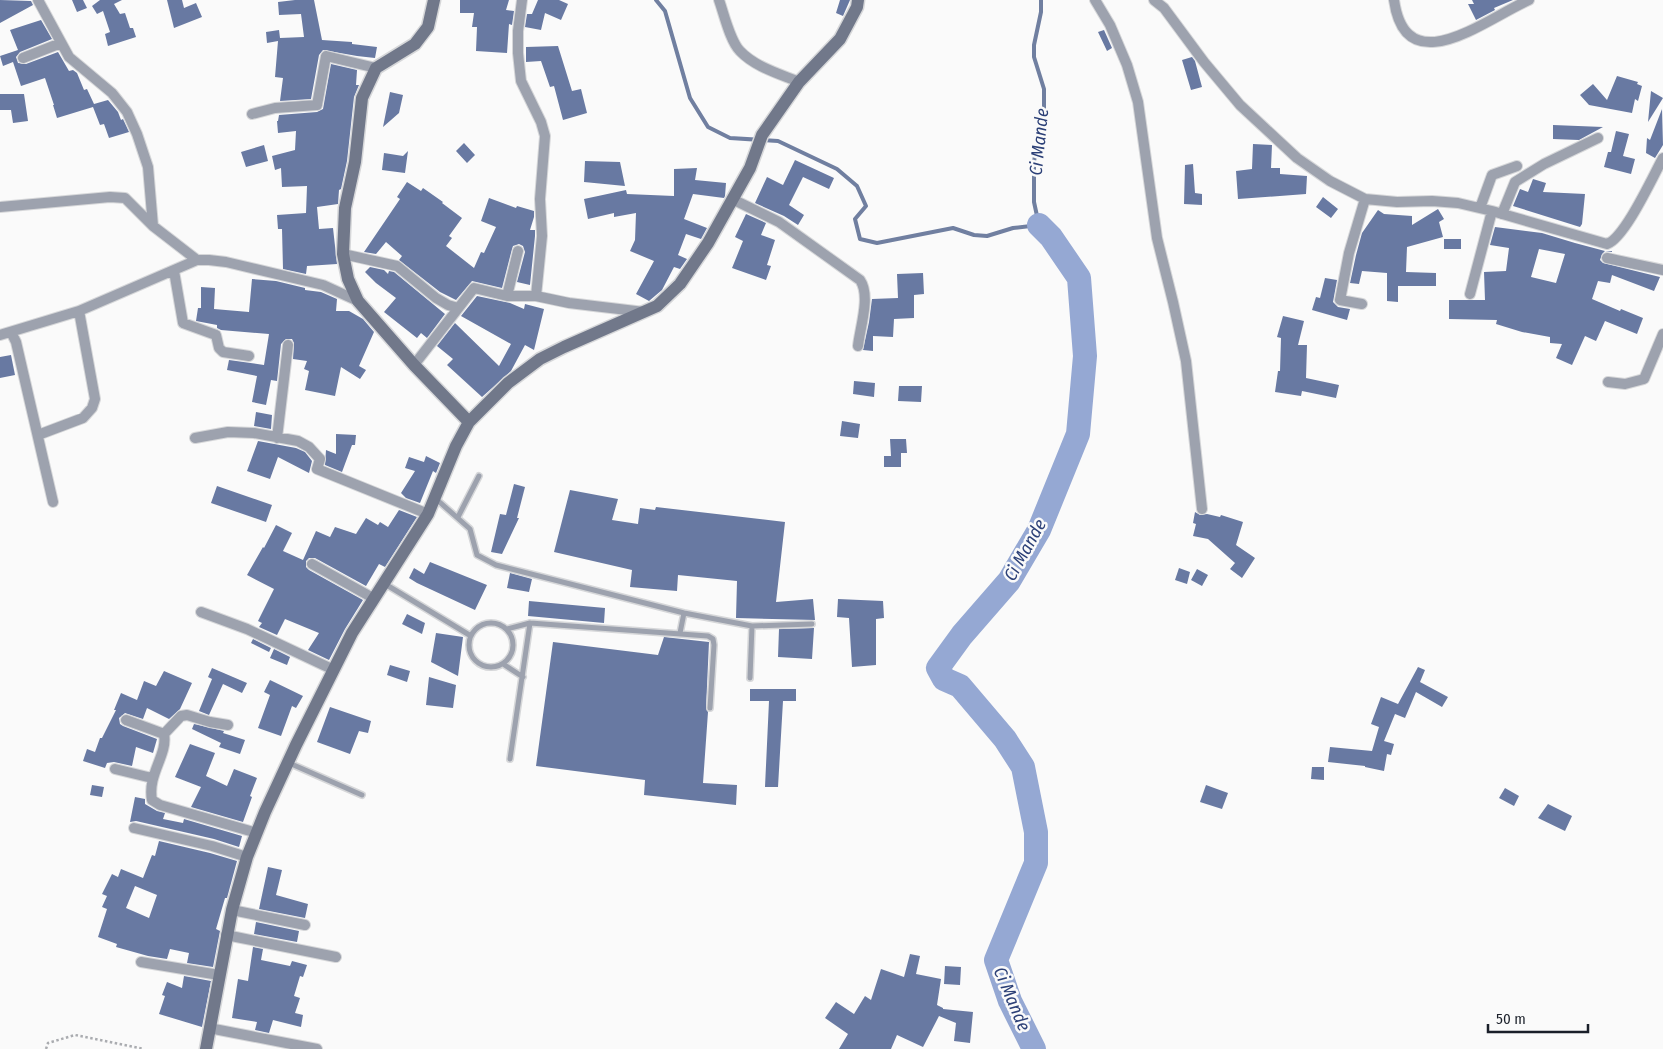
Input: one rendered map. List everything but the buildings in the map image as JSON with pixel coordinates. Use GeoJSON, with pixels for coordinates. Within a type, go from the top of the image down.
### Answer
{"type":"FeatureCollection","features":[{"type":"Feature","properties":{"kind":"main road"},"geometry":{"type":"LineString","coordinates":[[434,0],[428,27],[414,44],[376,68],[362,98],[355,162],[345,208],[343,254],[348,279],[358,301],[469,422]]}},
{"type":"Feature","properties":{"kind":"main road"},"geometry":{"type":"LineString","coordinates":[[206,1049],[226,934],[247,857],[257,833],[289,762],[352,633],[428,514],[456,446],[469,422],[508,382],[540,359],[644,312],[664,301],[680,284],[708,243],[752,161],[762,135],[799,82],[840,40],[857,7],[858,0]]}},
{"type":"Feature","properties":{"kind":"street"},"geometry":{"type":"LineString","coordinates":[[38,0],[69,57],[112,93],[127,112],[148,167],[153,226]]}},
{"type":"Feature","properties":{"kind":"street"},"geometry":{"type":"LineString","coordinates":[[522,0],[518,31],[521,80],[541,122],[545,136],[540,199],[542,236],[536,296]]}},
{"type":"Feature","properties":{"kind":"street"},"geometry":{"type":"LineString","coordinates":[[719,0],[738,50],[751,60],[799,82]]}},
{"type":"Feature","properties":{"kind":"street"},"geometry":{"type":"LineString","coordinates":[[1096,0],[1110,25],[1127,66],[1138,102],[1157,238],[1186,360],[1202,509]]}},
{"type":"Feature","properties":{"kind":"street"},"geometry":{"type":"LineString","coordinates":[[1154,0],[1164,8],[1204,62],[1240,105],[1290,152],[1330,181],[1365,199],[1397,202],[1432,201],[1458,203],[1497,212],[1604,244],[1615,240],[1637,207],[1663,158]]}},
{"type":"Feature","properties":{"kind":"street"},"geometry":{"type":"LineString","coordinates":[[1394,0],[1396,12],[1403,30],[1416,40],[1426,42],[1437,41],[1473,30],[1529,0]]}},
{"type":"Feature","properties":{"kind":"street"},"geometry":{"type":"LineString","coordinates":[[23,58],[61,43]]}},
{"type":"Feature","properties":{"kind":"street"},"geometry":{"type":"LineString","coordinates":[[252,114],[276,108],[316,105],[326,56],[376,68]]}},
{"type":"Feature","properties":{"kind":"street"},"geometry":{"type":"LineString","coordinates":[[1470,294],[1497,212],[1515,182],[1544,164],[1598,138]]}},
{"type":"Feature","properties":{"kind":"street"},"geometry":{"type":"LineString","coordinates":[[1480,208],[1492,175],[1517,166]]}},
{"type":"Feature","properties":{"kind":"street"},"geometry":{"type":"LineString","coordinates":[[0,207],[118,196],[125,198],[153,226],[196,260]]}},
{"type":"Feature","properties":{"kind":"street"},"geometry":{"type":"LineString","coordinates":[[732,199],[779,222],[860,280],[866,289],[866,298],[858,346]]}},
{"type":"Feature","properties":{"kind":"street"},"geometry":{"type":"LineString","coordinates":[[1362,304],[1340,300],[1349,253],[1365,199]]}},
{"type":"Feature","properties":{"kind":"street"},"geometry":{"type":"LineString","coordinates":[[507,296],[518,251]]}},
{"type":"Feature","properties":{"kind":"street"},"geometry":{"type":"LineString","coordinates":[[343,254],[397,266],[436,298],[458,308]]}},
{"type":"Feature","properties":{"kind":"street"},"geometry":{"type":"LineString","coordinates":[[1607,258],[1663,270]]}},
{"type":"Feature","properties":{"kind":"street"},"geometry":{"type":"LineString","coordinates":[[0,335],[79,311],[196,260],[226,262],[323,285],[358,301]]}},
{"type":"Feature","properties":{"kind":"street"},"geometry":{"type":"LineString","coordinates":[[174,271],[183,323],[216,335],[219,348],[223,352],[249,356]]}},
{"type":"Feature","properties":{"kind":"street"},"geometry":{"type":"LineString","coordinates":[[414,364],[474,288],[507,296],[536,296],[569,303],[644,312]]}},
{"type":"Feature","properties":{"kind":"street"},"geometry":{"type":"LineString","coordinates":[[38,435],[84,418],[92,408],[95,399],[79,311]]}},
{"type":"Feature","properties":{"kind":"street"},"geometry":{"type":"LineString","coordinates":[[11,332],[16,342],[53,502]]}},
{"type":"Feature","properties":{"kind":"street"},"geometry":{"type":"LineString","coordinates":[[1608,382],[1625,384],[1644,379],[1663,334]]}},
{"type":"Feature","properties":{"kind":"street"},"geometry":{"type":"LineString","coordinates":[[277,438],[288,345]]}},
{"type":"Feature","properties":{"kind":"street"},"geometry":{"type":"LineString","coordinates":[[195,438],[228,432],[254,433],[298,441],[309,447],[320,459],[317,469],[428,514]]}},
{"type":"Feature","properties":{"kind":"street"},"geometry":{"type":"LineString","coordinates":[[312,564],[374,598]]}},
{"type":"Feature","properties":{"kind":"street"},"geometry":{"type":"LineString","coordinates":[[202,612],[247,630],[334,670]]}},
{"type":"Feature","properties":{"kind":"street"},"geometry":{"type":"LineString","coordinates":[[228,725],[187,715],[182,716],[164,734],[164,748],[152,778],[152,800],[160,805],[257,833]]}},
{"type":"Feature","properties":{"kind":"street"},"geometry":{"type":"LineString","coordinates":[[126,720],[164,734]]}},
{"type":"Feature","properties":{"kind":"street"},"geometry":{"type":"LineString","coordinates":[[115,769],[152,778]]}},
{"type":"Feature","properties":{"kind":"street"},"geometry":{"type":"LineString","coordinates":[[134,828],[212,846],[247,857]]}},
{"type":"Feature","properties":{"kind":"street"},"geometry":{"type":"LineString","coordinates":[[232,910],[305,925]]}},
{"type":"Feature","properties":{"kind":"street"},"geometry":{"type":"LineString","coordinates":[[226,934],[336,956]]}},
{"type":"Feature","properties":{"kind":"street"},"geometry":{"type":"LineString","coordinates":[[141,962],[219,975]]}},
{"type":"Feature","properties":{"kind":"street"},"geometry":{"type":"LineString","coordinates":[[209,1028],[317,1049]]}},
{"type":"Feature","properties":{"kind":"lane"},"geometry":{"type":"LineString","coordinates":[[458,517],[480,476]]}},
{"type":"Feature","properties":{"kind":"lane"},"geometry":{"type":"LineString","coordinates":[[435,497],[472,532],[477,555],[496,565],[684,613],[752,626],[812,624]]}},
{"type":"Feature","properties":{"kind":"lane"},"geometry":{"type":"LineString","coordinates":[[385,584],[471,636]]}},
{"type":"Feature","properties":{"kind":"lane"},"geometry":{"type":"LineString","coordinates":[[680,634],[684,613]]}},
{"type":"Feature","properties":{"kind":"lane"},"geometry":{"type":"LineString","coordinates":[[506,629],[530,623],[708,636],[713,639],[714,645],[710,708]]}},
{"type":"Feature","properties":{"kind":"lane"},"geometry":{"type":"LineString","coordinates":[[510,759],[530,623]]}},
{"type":"Feature","properties":{"kind":"lane"},"geometry":{"type":"LineString","coordinates":[[485,624],[498,624],[506,629],[512,636],[513,648],[508,660],[503,664],[492,667],[479,664],[469,648],[471,636],[479,627],[485,624]]}},
{"type":"Feature","properties":{"kind":"lane"},"geometry":{"type":"LineString","coordinates":[[750,678],[752,626]]}},
{"type":"Feature","properties":{"kind":"lane"},"geometry":{"type":"LineString","coordinates":[[503,664],[523,677]]}},
{"type":"Feature","properties":{"kind":"lane"},"geometry":{"type":"LineString","coordinates":[[289,762],[362,795]]}},
{"type":"Feature","properties":{"kind":"path"},"geometry":{"type":"LineString","coordinates":[[46,1049],[48,1044],[75,1035],[144,1049]]}},
{"type":"Feature","properties":{"kind":"waterway"},"geometry":{"type":"LineString","coordinates":[[656,0],[665,11],[690,98],[708,127],[730,138],[778,141],[837,169],[857,186],[866,206],[855,219],[860,239],[877,243],[953,228],[974,235],[987,236],[1013,228],[1039,225],[1034,202],[1034,162],[1036,149],[1044,127],[1044,89],[1034,57],[1034,45],[1041,12],[1041,0]]}},
{"type":"Feature","properties":{"kind":"waterway","name":"Ci Mande"},"geometry":{"type":"LineString","coordinates":[[1034,1049],[1010,1001],[996,960],[1036,863],[1036,832],[1023,767],[1005,739],[960,686],[944,679],[938,668],[962,635],[1009,581],[1039,530],[1078,434],[1085,356],[1079,278],[1051,237],[1039,225]]}}]}
